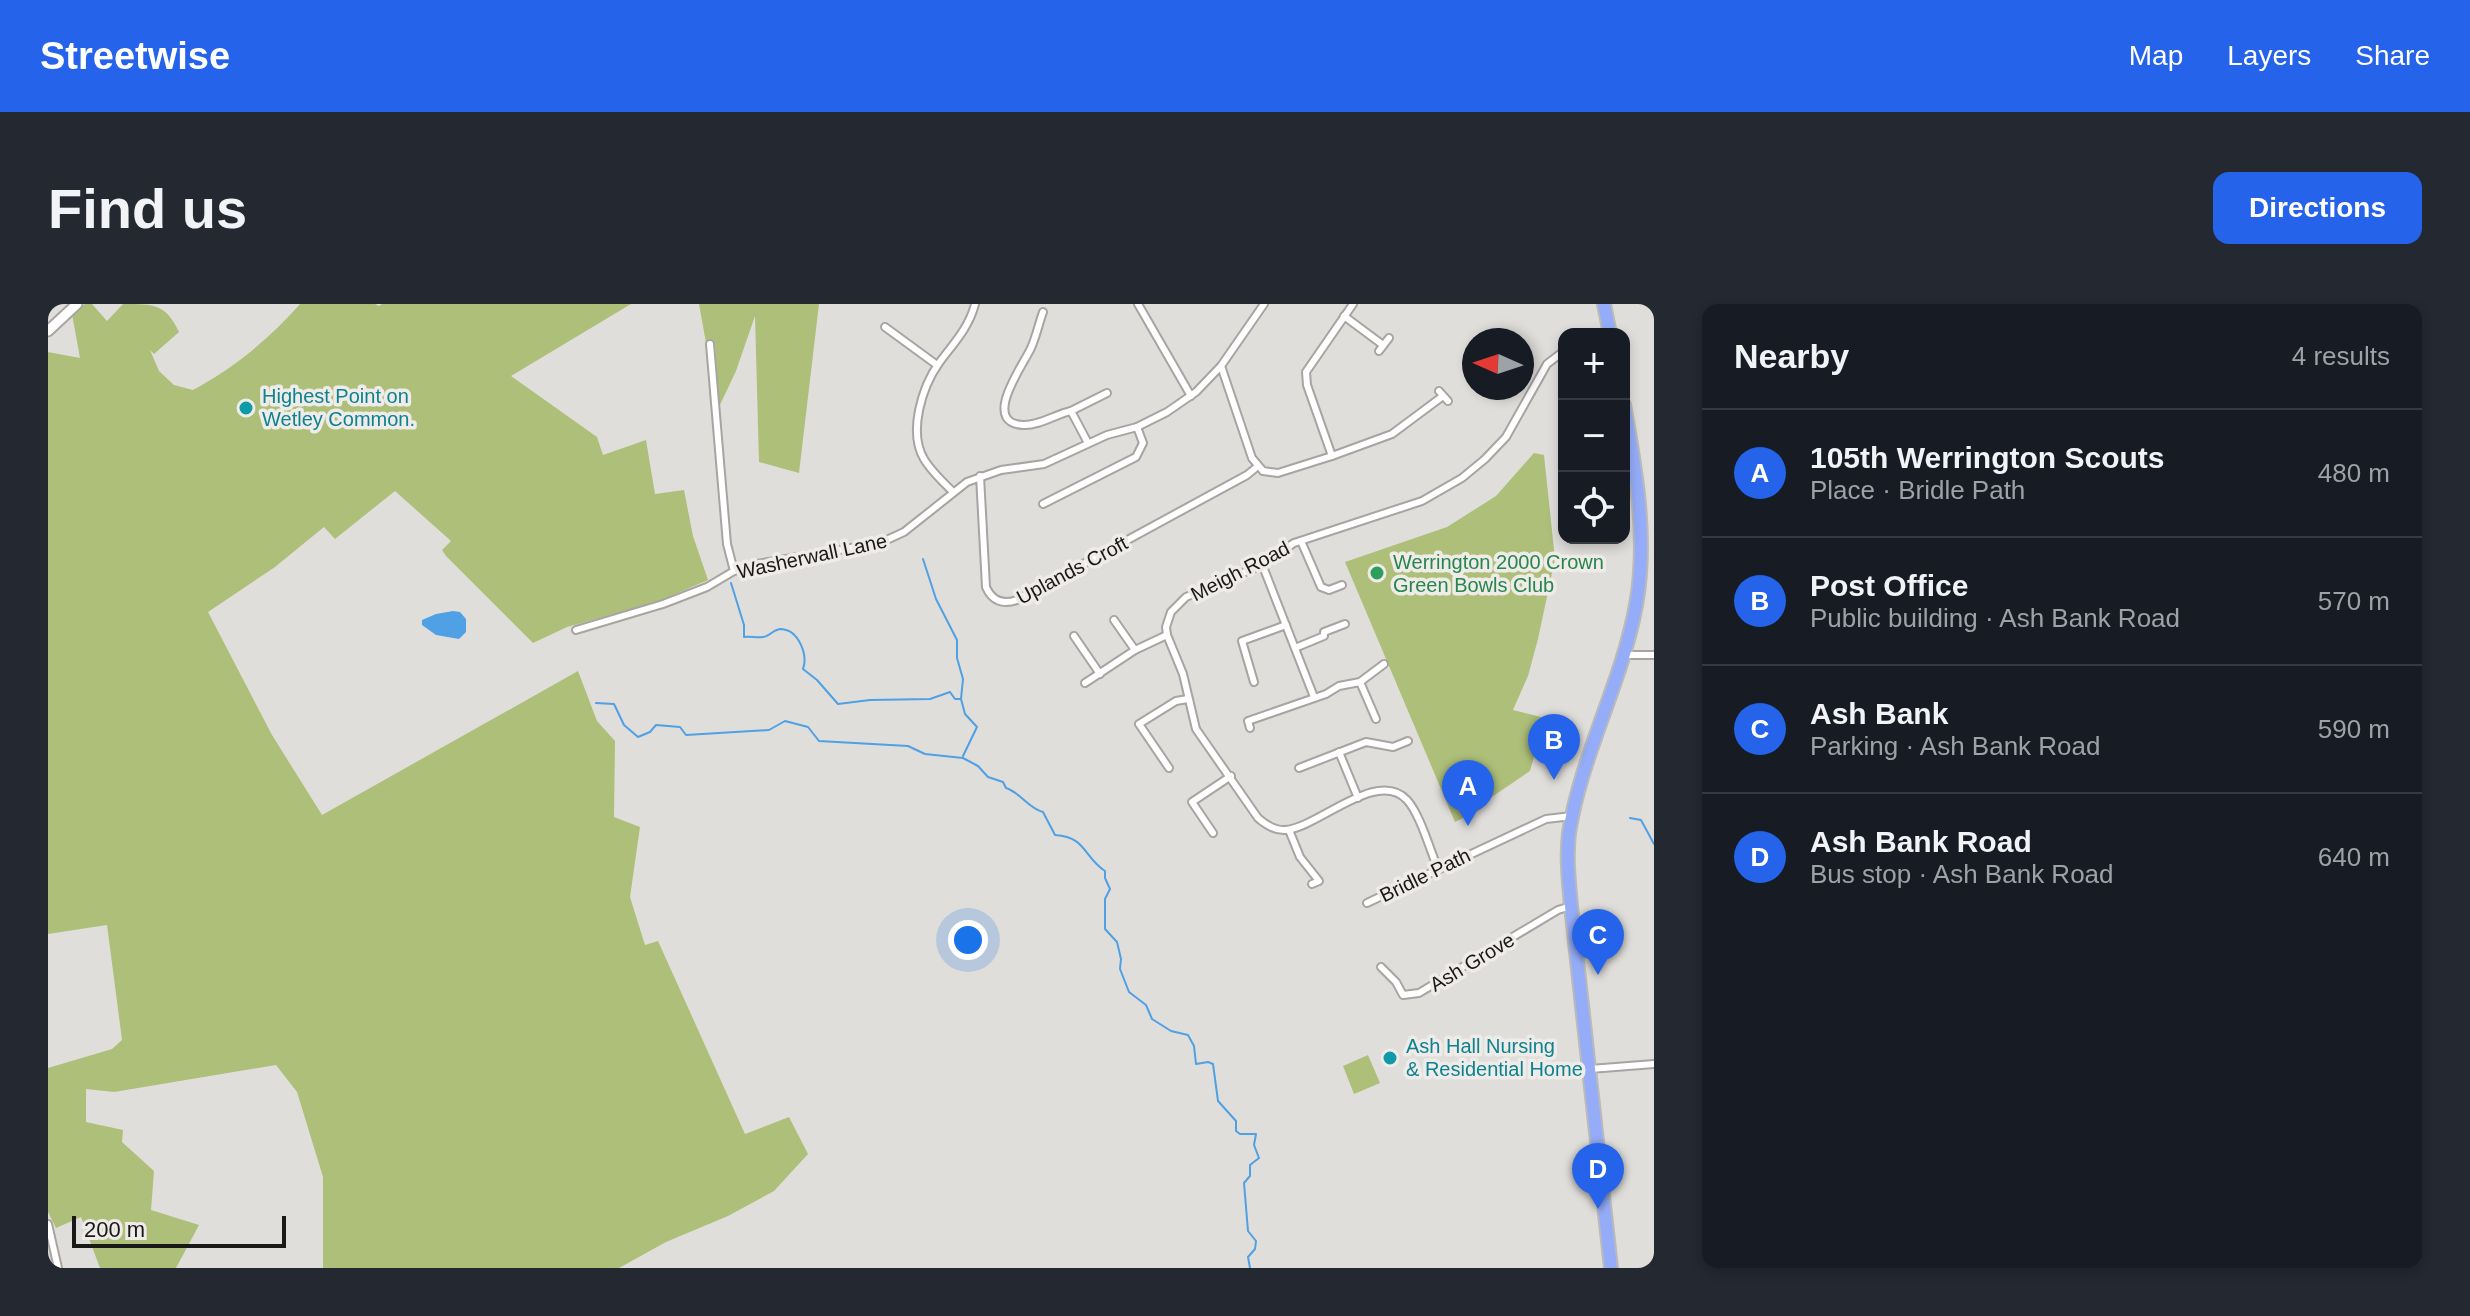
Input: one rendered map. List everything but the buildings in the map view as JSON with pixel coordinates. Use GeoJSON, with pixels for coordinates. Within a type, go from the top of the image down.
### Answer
{"type":"FeatureCollection","features":[{"type":"Feature","properties":{"kind":"highway"},"geometry":{"type":"LineString","coordinates":[[1604,304],[1609,328]]}},
{"type":"Feature","properties":{"kind":"highway"},"geometry":{"type":"LineString","coordinates":[[1611,1268],[1571,906],[1568,850],[1572,816],[1636,605],[1641,556],[1639,505],[1630,445]]}},
{"type":"Feature","properties":{"kind":"street"},"geometry":{"type":"LineString","coordinates":[[48,331],[77,304]]}},
{"type":"Feature","properties":{"kind":"street"},"geometry":{"type":"LineString","coordinates":[[953,492],[927,463],[917,438],[925,391],[937,365],[968,325],[975,304]]}},
{"type":"Feature","properties":{"kind":"street"},"geometry":{"type":"LineString","coordinates":[[1138,304],[1191,396]]}},
{"type":"Feature","properties":{"kind":"street","name":"Washerwall Lane"},"geometry":{"type":"LineString","coordinates":[[576,630],[663,604],[707,587],[734,571],[757,564],[880,543],[904,532],[953,492],[980,476],[1044,464],[1088,443],[1137,427],[1191,396],[1221,366],[1264,304]]}},
{"type":"Feature","properties":{"kind":"street"},"geometry":{"type":"LineString","coordinates":[[1332,456],[1305,376],[1309,364],[1353,304]]}},
{"type":"Feature","properties":{"kind":"street"},"geometry":{"type":"LineString","coordinates":[[1043,312],[1032,345],[1005,396],[1004,410],[1012,421],[1024,425],[1071,411],[1107,393]]}},
{"type":"Feature","properties":{"kind":"street"},"geometry":{"type":"LineString","coordinates":[[1344,316],[1381,348],[1389,338]]}},
{"type":"Feature","properties":{"kind":"street"},"geometry":{"type":"LineString","coordinates":[[885,327],[937,365]]}},
{"type":"Feature","properties":{"kind":"street"},"geometry":{"type":"LineString","coordinates":[[710,344],[727,544],[734,571]]}},
{"type":"Feature","properties":{"kind":"street","name":"Meigh Road"},"geometry":{"type":"LineString","coordinates":[[1167,635],[1169,617],[1182,600],[1262,564],[1301,541],[1422,501],[1462,478],[1515,426],[1547,364],[1558,356]]}},
{"type":"Feature","properties":{"kind":"street"},"geometry":{"type":"LineString","coordinates":[[1221,366],[1252,458],[1267,473],[1278,473],[1392,434],[1443,396]]}},
{"type":"Feature","properties":{"kind":"street"},"geometry":{"type":"LineString","coordinates":[[1071,411],[1088,443]]}},
{"type":"Feature","properties":{"kind":"street"},"geometry":{"type":"LineString","coordinates":[[1043,504],[1136,457],[1143,443],[1137,427]]}},
{"type":"Feature","properties":{"kind":"street","name":"Uplands Croft"},"geometry":{"type":"LineString","coordinates":[[980,476],[986,587],[992,597],[1006,603],[1099,557],[1258,466]]}},
{"type":"Feature","properties":{"kind":"street"},"geometry":{"type":"LineString","coordinates":[[1301,541],[1321,587],[1329,590],[1342,585]]}},
{"type":"Feature","properties":{"kind":"street"},"geometry":{"type":"LineString","coordinates":[[1262,564],[1314,697]]}},
{"type":"Feature","properties":{"kind":"street"},"geometry":{"type":"LineString","coordinates":[[1114,620],[1135,650]]}},
{"type":"Feature","properties":{"kind":"street"},"geometry":{"type":"LineString","coordinates":[[1295,648],[1345,624]]}},
{"type":"Feature","properties":{"kind":"street"},"geometry":{"type":"LineString","coordinates":[[1254,682],[1242,641],[1286,625]]}},
{"type":"Feature","properties":{"kind":"street"},"geometry":{"type":"LineString","coordinates":[[1085,683],[1135,650],[1167,635],[1183,674],[1196,729],[1258,818],[1273,828],[1289,830],[1381,790],[1397,793],[1412,807],[1438,869]]}},
{"type":"Feature","properties":{"kind":"street"},"geometry":{"type":"LineString","coordinates":[[1074,636],[1100,674]]}},
{"type":"Feature","properties":{"kind":"street"},"geometry":{"type":"LineString","coordinates":[[1623,655],[1654,655]]}},
{"type":"Feature","properties":{"kind":"street"},"geometry":{"type":"LineString","coordinates":[[1250,728],[1248,721],[1339,686],[1360,682],[1384,664]]}},
{"type":"Feature","properties":{"kind":"street"},"geometry":{"type":"LineString","coordinates":[[1360,682],[1376,719]]}},
{"type":"Feature","properties":{"kind":"street"},"geometry":{"type":"LineString","coordinates":[[1169,768],[1139,724],[1176,701],[1188,699]]}},
{"type":"Feature","properties":{"kind":"street"},"geometry":{"type":"LineString","coordinates":[[1299,768],[1366,742],[1393,747],[1408,741]]}},
{"type":"Feature","properties":{"kind":"street"},"geometry":{"type":"LineString","coordinates":[[1339,752],[1358,798]]}},
{"type":"Feature","properties":{"kind":"street"},"geometry":{"type":"LineString","coordinates":[[1213,833],[1192,802],[1231,776]]}},
{"type":"Feature","properties":{"kind":"street","name":"Bridle Path"},"geometry":{"type":"LineString","coordinates":[[1367,903],[1546,819],[1572,816]]}},
{"type":"Feature","properties":{"kind":"street"},"geometry":{"type":"LineString","coordinates":[[1289,830],[1300,857],[1319,881],[1312,884]]}},
{"type":"Feature","properties":{"kind":"street","name":"Ash Grove"},"geometry":{"type":"LineString","coordinates":[[1381,967],[1396,982],[1403,995],[1419,993],[1558,910],[1571,906]]}},
{"type":"Feature","properties":{"kind":"street"},"geometry":{"type":"LineString","coordinates":[[1589,1069],[1654,1064]]}},
{"type":"Feature","properties":{"kind":"street"},"geometry":{"type":"LineString","coordinates":[[48,1224],[58,1268]]}},
{"type":"Feature","properties":{"kind":"green space"},"geometry":{"type":"Polygon","coordinates":[[[85,304],[92,304],[107,321],[123,304],[151,305],[164,311],[179,332],[154,354],[150,350],[159,371],[174,385],[193,390],[250,352],[300,304],[631,304],[511,376],[597,437],[603,455],[646,440],[655,494],[684,490],[693,536],[708,580],[654,603],[567,627],[533,643],[446,556],[442,550],[451,541],[395,491],[335,539],[324,527],[275,567],[208,612],[272,735],[322,815],[578,671],[597,721],[615,741],[614,817],[640,827],[630,897],[645,945],[658,941],[745,1134],[789,1117],[808,1154],[774,1191],[619,1268],[323,1268],[323,1177],[297,1092],[276,1065],[114,1092],[86,1089],[86,1122],[123,1130],[122,1142],[154,1171],[151,1210],[199,1225],[176,1268],[100,1268],[81,1217],[56,1228],[48,1212],[48,1068],[112,1049],[122,1040],[107,925],[48,934],[48,352],[80,358],[72,314],[85,304]]]}},
{"type":"Feature","properties":{"kind":"green space"},"geometry":{"type":"Polygon","coordinates":[[[699,304],[819,304],[799,473],[759,462],[755,316],[736,371],[719,407],[715,343],[706,343],[699,304]]]}},
{"type":"Feature","properties":{"kind":"green space"},"geometry":{"type":"Polygon","coordinates":[[[1534,453],[1544,455],[1555,559],[1528,676],[1513,710],[1545,718],[1530,771],[1480,805],[1481,809],[1455,822],[1345,562],[1447,527],[1496,496],[1534,453]]]}},
{"type":"Feature","properties":{"kind":"green space"},"geometry":{"type":"Polygon","coordinates":[[[1368,1055],[1380,1083],[1354,1094],[1343,1066],[1368,1055]]]}},
{"type":"Feature","properties":{"kind":"water"},"geometry":{"type":"Polygon","coordinates":[[[453,611],[460,612],[466,619],[466,632],[459,639],[436,635],[422,625],[422,620],[453,611]]]}},
{"type":"Feature","properties":{"kind":"waterway"},"geometry":{"type":"LineString","coordinates":[[923,559],[936,599],[957,640],[957,658],[963,679],[961,699],[965,714],[977,727],[963,756]]}},
{"type":"Feature","properties":{"kind":"waterway"},"geometry":{"type":"LineString","coordinates":[[731,583],[744,625],[744,637],[763,637],[781,629],[793,634],[803,650],[803,669],[838,704],[930,699],[950,692],[955,699],[961,699]]}},
{"type":"Feature","properties":{"kind":"waterway"},"geometry":{"type":"LineString","coordinates":[[596,703],[614,704],[624,725],[638,737],[650,732],[656,725],[680,727],[686,735],[769,730],[785,721],[808,727],[819,741],[908,746],[925,754],[963,758]]}},
{"type":"Feature","properties":{"kind":"waterway"},"geometry":{"type":"LineString","coordinates":[[963,758],[978,766],[988,777],[1003,782],[1006,788],[1043,812],[1055,835],[1079,844],[1105,871],[1110,889],[1105,899],[1105,929],[1117,942],[1120,969],[1129,992],[1146,1005],[1152,1019],[1171,1031],[1188,1035],[1194,1046],[1196,1064],[1213,1064],[1218,1101],[1236,1121],[1236,1131],[1256,1134],[1254,1145],[1259,1158],[1250,1165],[1250,1176],[1244,1183],[1248,1231],[1256,1241],[1255,1249],[1248,1257],[1250,1268]]}},
{"type":"Feature","properties":{"kind":"waterway"},"geometry":{"type":"LineString","coordinates":[[1630,818],[1641,820],[1654,844]]}},
{"type":"Feature","properties":{"kind":"place","name":"Highest Point on Wetley Common."},"geometry":{"type":"Point","coordinates":[246,408]}},
{"type":"Feature","properties":{"kind":"place","name":"Werrington 2000 Crown Green Bowls Club"},"geometry":{"type":"Point","coordinates":[1377,573]}},
{"type":"Feature","properties":{"kind":"place","name":"Post Office"},"geometry":{"type":"Point","coordinates":[1554,780]}},
{"type":"Feature","properties":{"kind":"place","name":"105th Werrington Scouts"},"geometry":{"type":"Point","coordinates":[1468,826]}},
{"type":"Feature","properties":{"kind":"place","name":"Ash Bank"},"geometry":{"type":"Point","coordinates":[1598,975]}},
{"type":"Feature","properties":{"kind":"place","name":"Ash Hall Nursing & Residential Home"},"geometry":{"type":"Point","coordinates":[1390,1058]}},
{"type":"Feature","properties":{"kind":"place","name":"Ash Bank Road"},"geometry":{"type":"Point","coordinates":[1598,1209]}}]}
